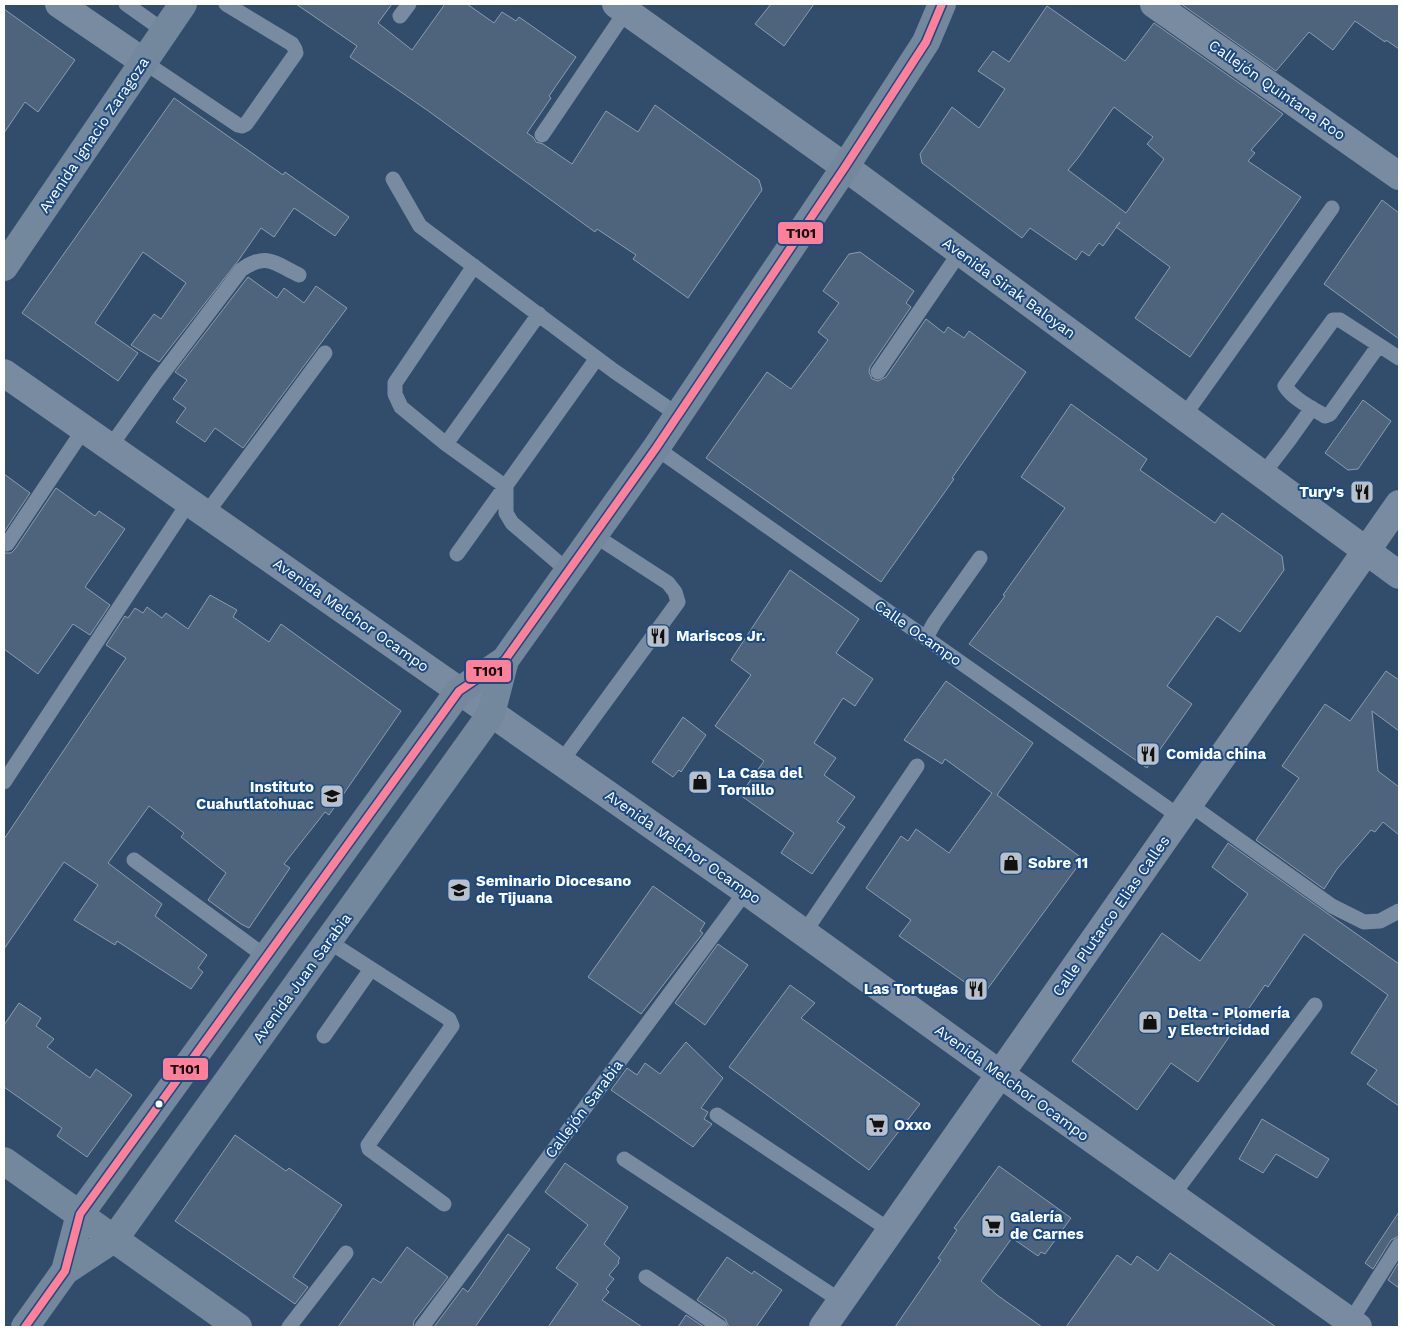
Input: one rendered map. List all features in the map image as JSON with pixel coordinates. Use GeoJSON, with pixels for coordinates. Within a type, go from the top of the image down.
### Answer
{"type":"FeatureCollection","features":[{"type":"Feature","properties":{"kind":"main road","name":"Avenida Ignacio Zaragoza"},"geometry":{"type":"LineString","coordinates":[[4,267],[183,4]]}},
{"type":"Feature","properties":{"kind":"main road","name":"Avenida Juan Sarabia"},"geometry":{"type":"LineString","coordinates":[[25,1327],[65,1271],[80,1214],[459,690],[505,660],[656,448],[845,167],[926,42],[942,4]]}},
{"type":"Feature","properties":{"kind":"main road","name":"Avenida Juan Sarabia"},"geometry":{"type":"LineString","coordinates":[[926,42],[964,4]]}},
{"type":"Feature","properties":{"kind":"main road","name":"Avenida Juan Sarabia"},"geometry":{"type":"LineString","coordinates":[[65,1271],[115,1238],[492,714],[505,660]]}},
{"type":"Feature","properties":{"kind":"main road"},"geometry":{"type":"LineString","coordinates":[[4,1160],[238,1327]]}},
{"type":"Feature","properties":{"kind":"street"},"geometry":{"type":"LineString","coordinates":[[59,4],[144,62]]}},
{"type":"Feature","properties":{"kind":"street","name":"Callejón Quintana Roo"},"geometry":{"type":"LineString","coordinates":[[1154,4],[1399,176]]}},
{"type":"Feature","properties":{"kind":"street","name":"Avenida Sirak Baloyan"},"geometry":{"type":"LineString","coordinates":[[621,7],[845,167],[1399,575]]}},
{"type":"Feature","properties":{"kind":"street","name":"Avenida Melchor Ocampo"},"geometry":{"type":"LineString","coordinates":[[4,373],[746,891],[1000,1074],[1354,1324]]}},
{"type":"Feature","properties":{"kind":"street","name":"Calle Plutarco Elias Calles"},"geometry":{"type":"LineString","coordinates":[[823,1327],[1399,504]]}},
{"type":"Feature","properties":{"kind":"lane"},"geometry":{"type":"LineString","coordinates":[[126,4],[164,31]]}},
{"type":"Feature","properties":{"kind":"lane"},"geometry":{"type":"LineString","coordinates":[[144,62],[238,125],[246,124],[296,54],[292,44],[226,4]]}},
{"type":"Feature","properties":{"kind":"lane"},"geometry":{"type":"LineString","coordinates":[[542,135],[621,7]]}},
{"type":"Feature","properties":{"kind":"lane"},"geometry":{"type":"LineString","coordinates":[[393,179],[420,226],[678,416]]}},
{"type":"Feature","properties":{"kind":"lane"},"geometry":{"type":"LineString","coordinates":[[1184,416],[1332,208]]}},
{"type":"Feature","properties":{"kind":"lane"},"geometry":{"type":"LineString","coordinates":[[878,372],[960,252]]}},
{"type":"Feature","properties":{"kind":"lane"},"geometry":{"type":"LineString","coordinates":[[110,447],[241,270],[253,261],[267,259],[299,275]]}},
{"type":"Feature","properties":{"kind":"lane"},"geometry":{"type":"LineString","coordinates":[[474,266],[395,383],[395,394],[401,407],[446,444],[506,487]]}},
{"type":"Feature","properties":{"kind":"lane"},"geometry":{"type":"LineString","coordinates":[[446,444],[539,314]]}},
{"type":"Feature","properties":{"kind":"lane"},"geometry":{"type":"LineString","coordinates":[[1379,345],[1330,414],[1326,416],[1312,408],[1285,386],[1333,320],[1340,320],[1379,345],[1399,358]]}},
{"type":"Feature","properties":{"kind":"lane"},"geometry":{"type":"LineString","coordinates":[[4,782],[198,508],[325,353]]}},
{"type":"Feature","properties":{"kind":"lane"},"geometry":{"type":"LineString","coordinates":[[458,554],[597,358]]}},
{"type":"Feature","properties":{"kind":"lane"},"geometry":{"type":"LineString","coordinates":[[1263,474],[1312,408]]}},
{"type":"Feature","properties":{"kind":"lane"},"geometry":{"type":"LineString","coordinates":[[7,544],[84,429]]}},
{"type":"Feature","properties":{"kind":"lane","name":"Calle Ocampo"},"geometry":{"type":"LineString","coordinates":[[656,448],[926,638],[1185,811],[1332,906],[1364,922],[1380,921],[1399,911]]}},
{"type":"Feature","properties":{"kind":"lane"},"geometry":{"type":"LineString","coordinates":[[506,487],[506,513],[512,523],[568,571]]}},
{"type":"Feature","properties":{"kind":"lane"},"geometry":{"type":"LineString","coordinates":[[561,762],[678,602],[675,592],[668,583],[594,535]]}},
{"type":"Feature","properties":{"kind":"lane"},"geometry":{"type":"LineString","coordinates":[[926,638],[934,623],[980,558]]}},
{"type":"Feature","properties":{"kind":"lane"},"geometry":{"type":"LineString","coordinates":[[804,933],[917,766]]}},
{"type":"Feature","properties":{"kind":"lane"},"geometry":{"type":"LineString","coordinates":[[134,860],[266,957]]}},
{"type":"Feature","properties":{"kind":"lane","name":"Callejón Sarabia"},"geometry":{"type":"LineString","coordinates":[[422,1327],[746,891]]}},
{"type":"Feature","properties":{"kind":"lane"},"geometry":{"type":"LineString","coordinates":[[328,941],[449,1019],[452,1026],[368,1145],[370,1149],[444,1204]]}},
{"type":"Feature","properties":{"kind":"lane"},"geometry":{"type":"LineString","coordinates":[[324,1036],[371,968]]}},
{"type":"Feature","properties":{"kind":"lane"},"geometry":{"type":"LineString","coordinates":[[1172,1196],[1315,1005]]}},
{"type":"Feature","properties":{"kind":"lane"},"geometry":{"type":"LineString","coordinates":[[717,1115],[891,1231]]}},
{"type":"Feature","properties":{"kind":"lane"},"geometry":{"type":"LineString","coordinates":[[624,1159],[842,1301]]}},
{"type":"Feature","properties":{"kind":"lane"},"geometry":{"type":"LineString","coordinates":[[1354,1324],[1399,1245]]}},
{"type":"Feature","properties":{"kind":"lane"},"geometry":{"type":"LineString","coordinates":[[289,1327],[346,1253]]}},
{"type":"Feature","properties":{"kind":"lane"},"geometry":{"type":"LineString","coordinates":[[646,1277],[720,1327]]}},
{"type":"Feature","properties":{"kind":"building"},"geometry":{"type":"Polygon","coordinates":[[[296,4],[392,4],[378,23],[412,50],[445,4],[467,4],[494,23],[502,12],[516,21],[519,17],[576,57],[549,96],[551,98],[527,133],[536,142],[543,144],[572,164],[606,111],[638,132],[655,105],[759,180],[762,190],[688,298],[633,259],[636,255],[597,229],[595,232],[427,110],[350,57],[357,46],[296,4]]]}},
{"type":"Feature","properties":{"kind":"building"},"geometry":{"type":"Polygon","coordinates":[[[771,4],[814,4],[784,46],[755,24],[771,4]]]}},
{"type":"Feature","properties":{"kind":"building"},"geometry":{"type":"Polygon","coordinates":[[[1181,4],[1399,4],[1399,49],[1386,40],[1385,42],[1355,21],[1333,50],[1309,32],[1276,71],[1181,4]]]}},
{"type":"Feature","properties":{"kind":"building"},"geometry":{"type":"Polygon","coordinates":[[[1047,6],[1125,61],[1154,23],[1283,114],[1251,150],[1255,153],[1248,161],[1301,197],[1190,357],[1135,318],[1170,267],[1116,227],[1103,246],[1099,243],[1089,256],[1082,251],[1076,260],[1030,228],[1022,238],[922,163],[920,154],[952,107],[979,128],[1005,89],[978,71],[993,51],[1009,62],[1047,6]],[[1114,107],[1068,170],[1126,213],[1164,159],[1147,144],[1153,137],[1114,107]]]}},
{"type":"Feature","properties":{"kind":"building"},"geometry":{"type":"Polygon","coordinates":[[[4,9],[75,60],[38,112],[25,102],[4,133],[4,9]]]}},
{"type":"Feature","properties":{"kind":"building"},"geometry":{"type":"Polygon","coordinates":[[[174,98],[283,175],[285,172],[349,217],[335,236],[294,208],[274,237],[261,228],[238,261],[159,362],[131,345],[154,314],[161,319],[186,283],[143,252],[95,323],[138,353],[118,381],[22,313],[174,98]]]}},
{"type":"Feature","properties":{"kind":"building"},"geometry":{"type":"Polygon","coordinates":[[[1382,200],[1399,213],[1399,339],[1324,284],[1382,200]]]}},
{"type":"Feature","properties":{"kind":"building"},"geometry":{"type":"Polygon","coordinates":[[[860,252],[914,291],[906,303],[911,307],[870,367],[869,372],[872,379],[878,381],[886,377],[926,319],[944,333],[948,327],[964,338],[969,331],[1026,372],[952,478],[954,479],[881,582],[706,458],[767,372],[791,389],[828,340],[818,332],[839,303],[823,291],[849,254],[860,252]]]}},
{"type":"Feature","properties":{"kind":"building"},"geometry":{"type":"Polygon","coordinates":[[[248,277],[277,298],[284,288],[304,303],[316,286],[347,308],[243,448],[215,428],[205,442],[176,422],[186,408],[173,399],[187,380],[175,372],[248,277]]]}},
{"type":"Feature","properties":{"kind":"building"},"geometry":{"type":"Polygon","coordinates":[[[1363,400],[1391,421],[1358,469],[1348,470],[1325,453],[1363,400]]]}},
{"type":"Feature","properties":{"kind":"building"},"geometry":{"type":"Polygon","coordinates":[[[1071,404],[1147,459],[1140,470],[1215,523],[1222,513],[1282,556],[1284,570],[1240,632],[1217,616],[1167,686],[1192,704],[1147,768],[969,644],[1005,596],[1003,595],[1065,508],[1021,477],[1071,404]]]}},
{"type":"Feature","properties":{"kind":"building"},"geometry":{"type":"Polygon","coordinates":[[[4,474],[30,493],[4,532],[4,474]]]}},
{"type":"Feature","properties":{"kind":"building"},"geometry":{"type":"Polygon","coordinates":[[[56,488],[95,516],[99,511],[125,529],[85,587],[110,605],[90,635],[73,624],[38,674],[4,649],[4,553],[11,553],[15,549],[56,488]]]}},
{"type":"Feature","properties":{"kind":"building"},"geometry":{"type":"Polygon","coordinates":[[[790,570],[859,619],[836,653],[873,679],[855,706],[843,698],[814,743],[836,758],[824,775],[855,797],[837,822],[845,827],[812,874],[781,853],[794,833],[740,795],[764,761],[715,726],[751,675],[731,660],[790,570]]]}},
{"type":"Feature","properties":{"kind":"building"},"geometry":{"type":"Polygon","coordinates":[[[210,595],[237,610],[233,617],[269,642],[281,624],[401,711],[329,815],[325,812],[284,864],[290,868],[249,928],[208,900],[226,873],[181,837],[184,833],[149,806],[108,863],[162,904],[155,916],[207,955],[198,968],[203,972],[191,989],[117,941],[115,945],[74,920],[98,885],[64,862],[4,949],[4,839],[126,658],[106,645],[125,616],[128,618],[135,608],[143,613],[147,607],[162,618],[166,613],[188,629],[210,595]]]}},
{"type":"Feature","properties":{"kind":"building"},"geometry":{"type":"Polygon","coordinates":[[[1386,671],[1399,680],[1399,731],[1372,711],[1378,771],[1399,787],[1399,835],[1383,822],[1375,832],[1371,830],[1337,869],[1324,889],[1256,840],[1299,778],[1282,766],[1325,704],[1350,721],[1386,671]]]}},
{"type":"Feature","properties":{"kind":"building"},"geometry":{"type":"Polygon","coordinates":[[[946,681],[1033,743],[997,795],[1083,859],[983,995],[899,936],[911,920],[866,888],[901,836],[908,841],[916,829],[949,853],[992,793],[945,759],[942,764],[904,740],[946,681]]]}},
{"type":"Feature","properties":{"kind":"building"},"geometry":{"type":"Polygon","coordinates":[[[683,717],[706,735],[681,772],[679,770],[673,777],[652,762],[683,717]]]}},
{"type":"Feature","properties":{"kind":"building"},"geometry":{"type":"Polygon","coordinates":[[[1228,843],[1399,964],[1399,1106],[1367,1084],[1377,1070],[1351,1053],[1388,995],[1304,934],[1268,987],[1265,985],[1198,1082],[1171,1063],[1137,1110],[1072,1061],[1162,933],[1200,961],[1248,894],[1212,867],[1228,843]]]}},
{"type":"Feature","properties":{"kind":"building"},"geometry":{"type":"Polygon","coordinates":[[[653,886],[705,923],[700,931],[703,933],[641,1014],[588,977],[653,886]]]}},
{"type":"Feature","properties":{"kind":"building"},"geometry":{"type":"Polygon","coordinates":[[[718,944],[748,965],[705,1025],[675,1003],[718,944]]]}},
{"type":"Feature","properties":{"kind":"building"},"geometry":{"type":"Polygon","coordinates":[[[790,985],[815,1003],[801,1018],[920,1104],[869,1170],[729,1067],[790,985]]]}},
{"type":"Feature","properties":{"kind":"building"},"geometry":{"type":"Polygon","coordinates":[[[19,1003],[41,1018],[36,1026],[54,1039],[47,1047],[90,1078],[96,1069],[132,1095],[87,1157],[57,1136],[62,1128],[4,1087],[4,1025],[19,1003]]]}},
{"type":"Feature","properties":{"kind":"building"},"geometry":{"type":"Polygon","coordinates":[[[686,1042],[723,1078],[701,1108],[708,1112],[704,1119],[712,1124],[693,1147],[611,1090],[627,1068],[637,1075],[645,1063],[660,1074],[686,1042]]]}},
{"type":"Feature","properties":{"kind":"building"},"geometry":{"type":"Polygon","coordinates":[[[1262,1119],[1329,1159],[1317,1178],[1276,1154],[1263,1173],[1239,1159],[1262,1119]]]}},
{"type":"Feature","properties":{"kind":"building"},"geometry":{"type":"Polygon","coordinates":[[[235,1135],[286,1171],[289,1168],[342,1205],[293,1277],[308,1287],[295,1304],[175,1221],[235,1135]]]}},
{"type":"Feature","properties":{"kind":"building"},"geometry":{"type":"Polygon","coordinates":[[[565,1163],[628,1207],[604,1244],[620,1258],[619,1263],[609,1275],[614,1279],[606,1289],[609,1292],[602,1300],[642,1327],[548,1327],[578,1284],[556,1268],[588,1225],[545,1192],[565,1163]]]}},
{"type":"Feature","properties":{"kind":"building"},"geometry":{"type":"Polygon","coordinates":[[[999,1166],[1071,1218],[1045,1254],[1041,1252],[1038,1256],[1012,1238],[981,1281],[997,1295],[1042,1327],[895,1327],[941,1260],[938,1258],[957,1230],[954,1228],[999,1166]]]}},
{"type":"Feature","properties":{"kind":"building"},"geometry":{"type":"Polygon","coordinates":[[[1399,1212],[1399,1236],[1391,1240],[1373,1269],[1365,1263],[1399,1212]]]}},
{"type":"Feature","properties":{"kind":"building"},"geometry":{"type":"Polygon","coordinates":[[[508,1234],[530,1249],[475,1327],[434,1327],[463,1288],[468,1292],[508,1234]]]}},
{"type":"Feature","properties":{"kind":"building"},"geometry":{"type":"Polygon","coordinates":[[[407,1247],[448,1277],[414,1321],[413,1327],[338,1327],[373,1278],[381,1283],[407,1247]]]}},
{"type":"Feature","properties":{"kind":"building"},"geometry":{"type":"Polygon","coordinates":[[[1170,1253],[1276,1327],[1066,1327],[1117,1255],[1131,1265],[1137,1256],[1158,1271],[1170,1253]]]}},
{"type":"Feature","properties":{"kind":"building"},"geometry":{"type":"Polygon","coordinates":[[[727,1257],[752,1274],[754,1271],[782,1290],[756,1327],[729,1327],[725,1319],[697,1300],[727,1257]]]}},
{"type":"Feature","properties":{"kind":"building"},"geometry":{"type":"Polygon","coordinates":[[[1399,1262],[1399,1288],[1388,1280],[1399,1262]]]}},
{"type":"Feature","properties":{"kind":"building"},"geometry":{"type":"Polygon","coordinates":[[[686,1315],[704,1327],[678,1327],[686,1315]]]}},
{"type":"Feature","properties":{"kind":"transit line","name":"T101"},"geometry":{"type":"LineString","coordinates":[[25,1327],[65,1271],[80,1214],[459,691],[505,660],[656,448],[845,167],[926,42],[942,4]]}},
{"type":"Feature","properties":{"kind":"place","name":"Tury's"},"geometry":{"type":"Point","coordinates":[1362,492]}},
{"type":"Feature","properties":{"kind":"place","name":"Mariscos Jr."},"geometry":{"type":"Point","coordinates":[658,636]}},
{"type":"Feature","properties":{"kind":"place","name":"Comida china"},"geometry":{"type":"Point","coordinates":[1148,754]}},
{"type":"Feature","properties":{"kind":"place","name":"La Casa del Tornillo"},"geometry":{"type":"Point","coordinates":[700,782]}},
{"type":"Feature","properties":{"kind":"place","name":"Instituto Cuahutlatohuac"},"geometry":{"type":"Point","coordinates":[332,796]}},
{"type":"Feature","properties":{"kind":"place","name":"Sobre 11"},"geometry":{"type":"Point","coordinates":[1011,863]}},
{"type":"Feature","properties":{"kind":"place","name":"Seminario Diocesano de Tijuana"},"geometry":{"type":"Point","coordinates":[459,890]}},
{"type":"Feature","properties":{"kind":"place","name":"Las Tortugas"},"geometry":{"type":"Point","coordinates":[976,989]}},
{"type":"Feature","properties":{"kind":"place","name":"Delta - Plomería y Electricidad"},"geometry":{"type":"Point","coordinates":[1150,1022]}},
{"type":"Feature","properties":{"kind":"place","name":"Oxxo"},"geometry":{"type":"Point","coordinates":[877,1125]}},
{"type":"Feature","properties":{"kind":"place","name":"Galería de Carnes"},"geometry":{"type":"Point","coordinates":[993,1226]}}]}
